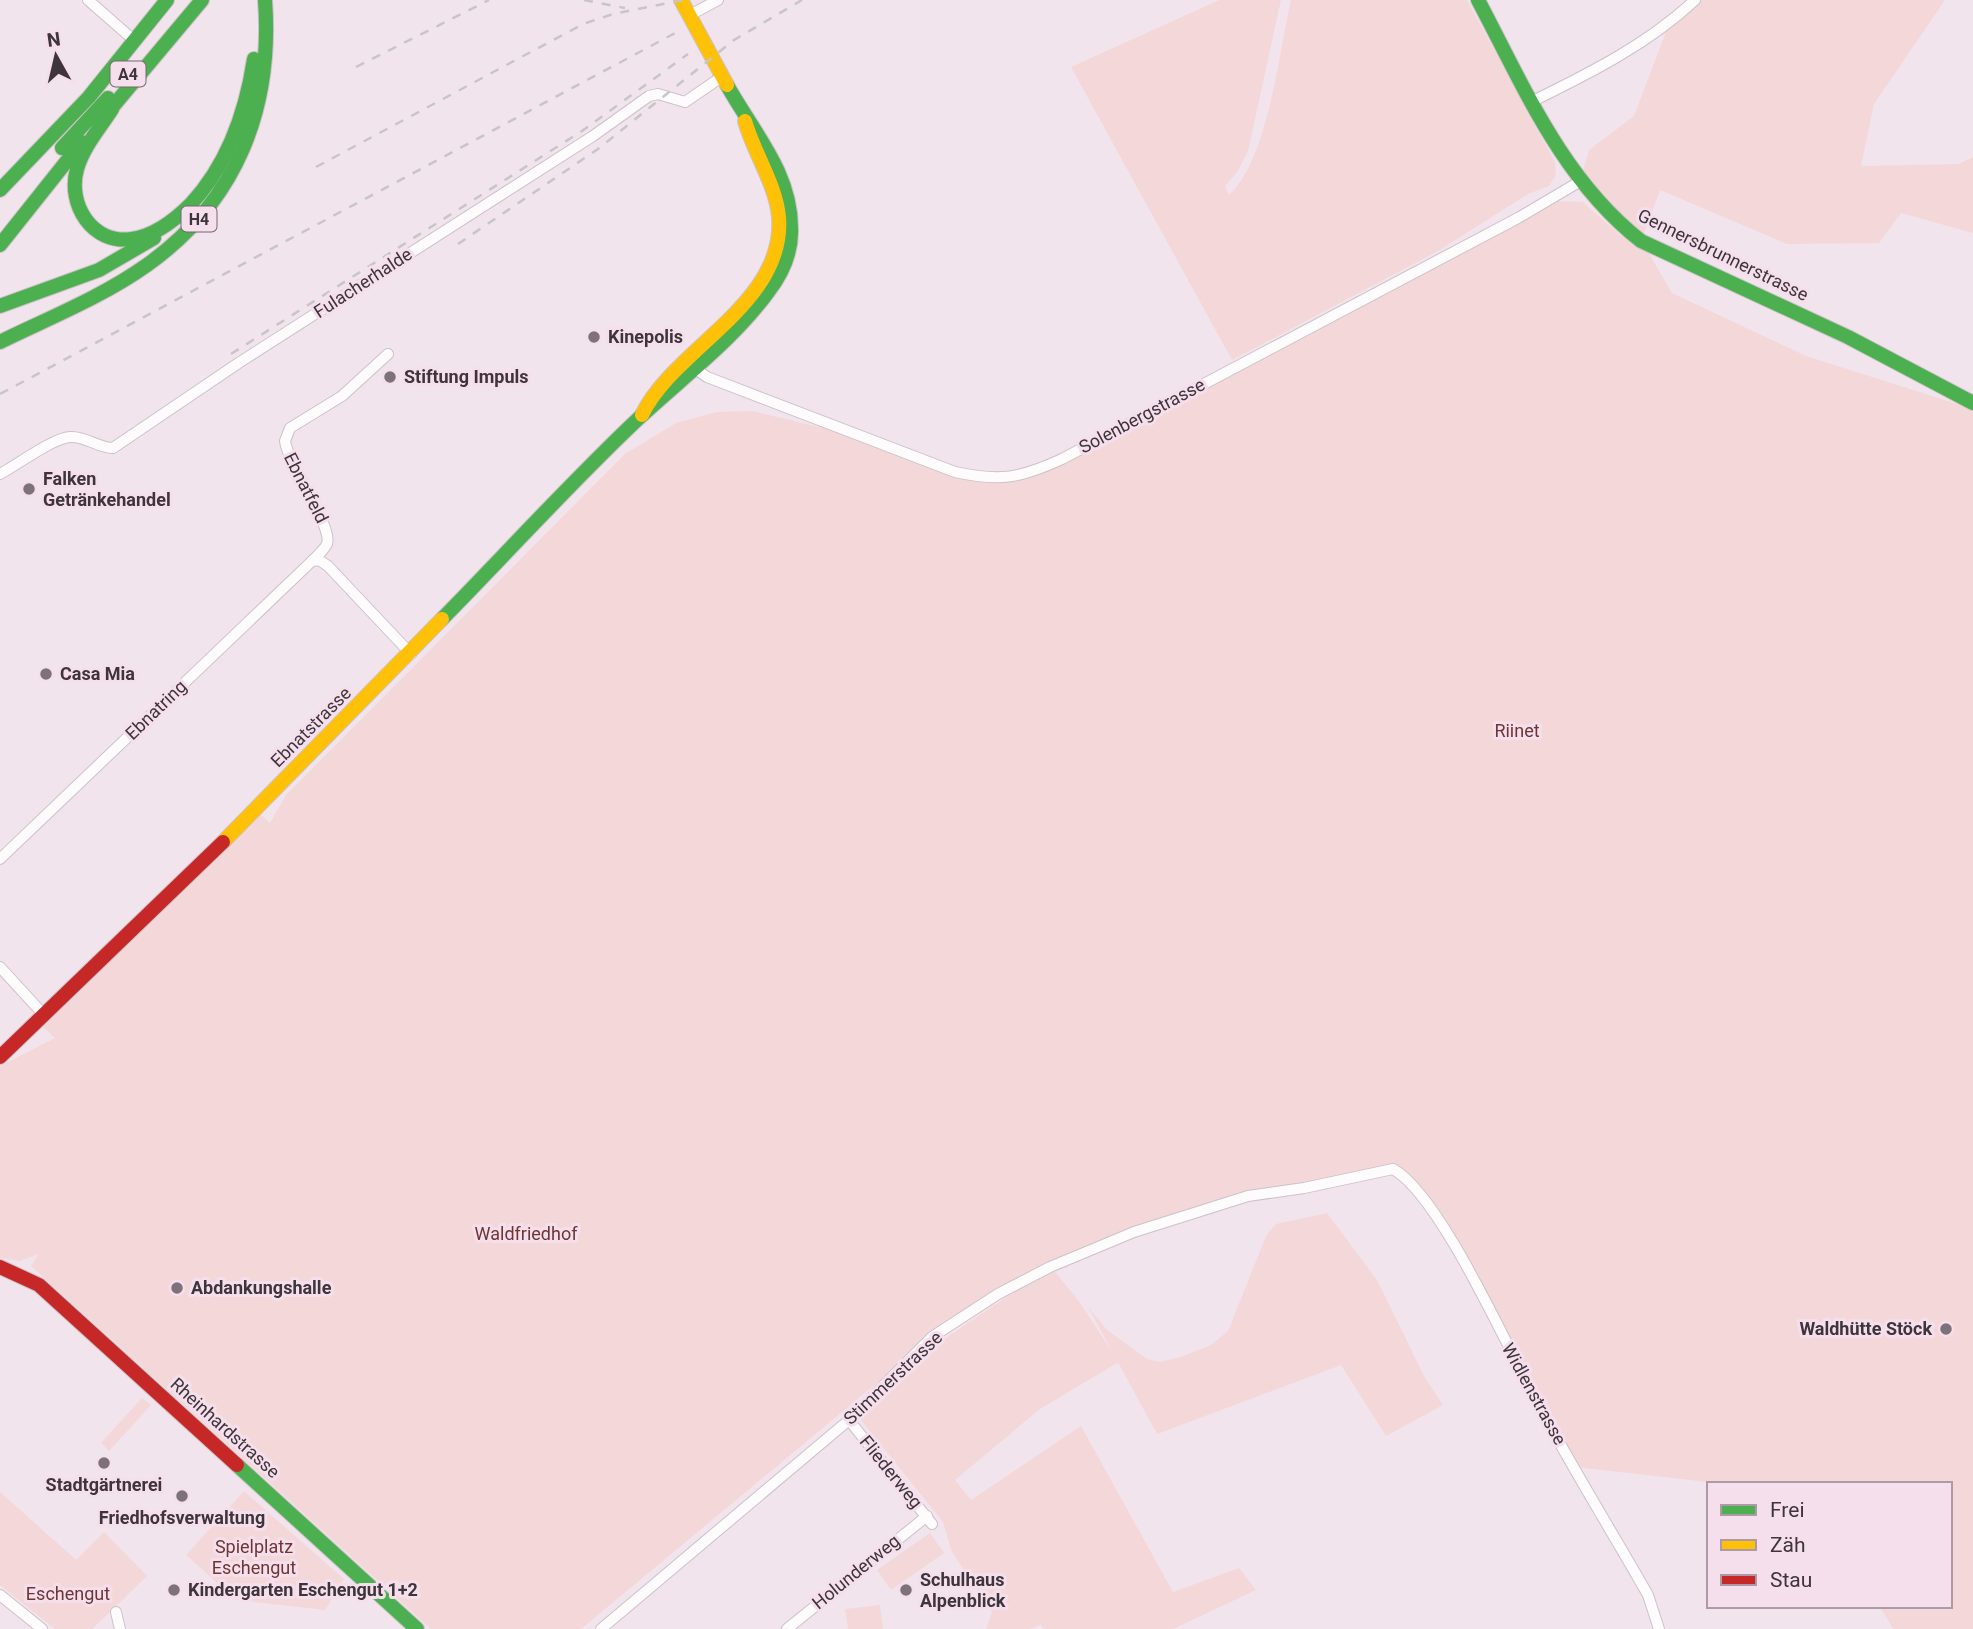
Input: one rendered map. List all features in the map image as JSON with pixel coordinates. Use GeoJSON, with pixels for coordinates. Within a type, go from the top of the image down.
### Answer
{"type":"FeatureCollection","features":[{"type":"Feature","properties":{"kind":"main road"},"geometry":{"type":"LineString","coordinates":[[0,190],[89,97],[136,42],[167,0]]}},
{"type":"Feature","properties":{"kind":"main road","name":"A4"},"geometry":{"type":"LineString","coordinates":[[0,225],[45,167],[136,66],[189,0]]}},
{"type":"Feature","properties":{"kind":"main road","name":"A4"},"geometry":{"type":"LineString","coordinates":[[0,245],[54,174],[202,0]]}},
{"type":"Feature","properties":{"kind":"main road","name":"H4"},"geometry":{"type":"LineString","coordinates":[[0,306],[87,276],[122,259],[147,243],[175,219],[214,172],[240,122],[254,60],[252,0]]}},
{"type":"Feature","properties":{"kind":"main road","name":"H4"},"geometry":{"type":"LineString","coordinates":[[0,342],[133,274],[181,237],[209,207],[237,165],[260,104],[267,57],[265,0]]}},
{"type":"Feature","properties":{"kind":"main road","name":"Ebnatstrasse"},"geometry":{"type":"LineString","coordinates":[[0,1057],[264,802],[691,365],[759,304],[772,288],[789,255],[791,212],[782,177],[760,134],[745,118],[681,0]]}},
{"type":"Feature","properties":{"kind":"main road","name":"Gennersbrunnerstrasse"},"geometry":{"type":"LineString","coordinates":[[1478,0],[1578,182],[1614,222],[1641,241],[1848,337],[1973,403]]}},
{"type":"Feature","properties":{"kind":"main road","name":"H4"},"geometry":{"type":"LineString","coordinates":[[112,109],[77,170],[73,192],[80,214],[97,232],[124,240],[145,236],[175,219]]}},
{"type":"Feature","properties":{"kind":"main road","name":"Rheinhardstrasse"},"geometry":{"type":"LineString","coordinates":[[0,1267],[39,1286],[417,1629]]}},
{"type":"Feature","properties":{"kind":"street"},"geometry":{"type":"LineString","coordinates":[[88,0],[136,42]]}},
{"type":"Feature","properties":{"kind":"street"},"geometry":{"type":"LineString","coordinates":[[690,15],[718,0]]}},
{"type":"Feature","properties":{"kind":"street"},"geometry":{"type":"LineString","coordinates":[[1533,101],[1590,73],[1669,24],[1695,0]]}},
{"type":"Feature","properties":{"kind":"street","name":"Fulacherhalde"},"geometry":{"type":"LineString","coordinates":[[0,474],[69,437],[84,439],[101,448],[113,448],[273,341],[593,136],[649,96],[658,94],[685,102],[723,76]]}},
{"type":"Feature","properties":{"kind":"street","name":"Solenbergstrasse"},"geometry":{"type":"LineString","coordinates":[[691,365],[955,472],[989,478],[1023,476],[1062,459],[1518,218],[1578,182]]}},
{"type":"Feature","properties":{"kind":"street","name":"Ebnatfeld"},"geometry":{"type":"LineString","coordinates":[[326,546],[326,524],[300,483],[285,441],[290,428],[342,396],[388,354]]}},
{"type":"Feature","properties":{"kind":"street","name":"Ebnatring"},"geometry":{"type":"LineString","coordinates":[[0,859],[326,546]]}},
{"type":"Feature","properties":{"kind":"street"},"geometry":{"type":"LineString","coordinates":[[312,561],[318,560],[328,566],[411,654]]}},
{"type":"Feature","properties":{"kind":"street"},"geometry":{"type":"LineString","coordinates":[[0,967],[44,1014]]}},
{"type":"Feature","properties":{"kind":"street","name":"Stimmerstrasse"},"geometry":{"type":"LineString","coordinates":[[601,1629],[849,1420],[932,1337],[998,1294],[1050,1267],[1134,1232],[1248,1196],[1304,1188],[1393,1169]]}},
{"type":"Feature","properties":{"kind":"street","name":"Widlenstrasse"},"geometry":{"type":"LineString","coordinates":[[1393,1169],[1432,1209],[1451,1241],[1537,1402],[1648,1595],[1659,1629]]}},
{"type":"Feature","properties":{"kind":"street","name":"Fliederweg"},"geometry":{"type":"LineString","coordinates":[[849,1420],[930,1520]]}},
{"type":"Feature","properties":{"kind":"street","name":"Holunderweg"},"geometry":{"type":"LineString","coordinates":[[787,1629],[930,1520]]}},
{"type":"Feature","properties":{"kind":"street"},"geometry":{"type":"LineString","coordinates":[[0,1595],[42,1629]]}},
{"type":"Feature","properties":{"kind":"street"},"geometry":{"type":"LineString","coordinates":[[116,1612],[120,1629]]}},
{"type":"Feature","properties":{"kind":"green space"},"geometry":{"type":"Polygon","coordinates":[[[1219,0],[1281,0],[1248,151],[1238,171],[1225,186],[1229,195],[1242,178],[1263,131],[1291,0],[1467,0],[1555,162],[1556,175],[1549,186],[1528,194],[1438,251],[1232,360],[1071,67],[1219,0]]]}},
{"type":"Feature","properties":{"kind":"green space"},"geometry":{"type":"Polygon","coordinates":[[[1695,0],[1945,0],[1874,104],[1861,166],[1959,164],[1973,157],[1973,233],[1901,213],[1879,243],[1787,244],[1660,190],[1643,236],[1623,223],[1582,174],[1589,150],[1634,116],[1669,24],[1695,0]]]}},
{"type":"Feature","properties":{"kind":"green space","name":"Riinet"},"geometry":{"type":"Polygon","coordinates":[[[1553,197],[1557,201],[1583,202],[1620,235],[1646,248],[1672,293],[1806,356],[1973,409],[1973,1629],[1893,1629],[1881,1608],[1952,1608],[1952,1482],[1707,1482],[1575,1467],[1451,1241],[1398,1172],[1248,1196],[1051,1267],[1078,1300],[1119,1362],[1040,1409],[955,1480],[971,1500],[1081,1426],[1173,1592],[1239,1568],[1256,1590],[1173,1629],[1044,1629],[1041,1625],[1030,1629],[986,1629],[992,1612],[952,1552],[943,1522],[860,1419],[934,1346],[1043,1272],[932,1337],[581,1629],[431,1629],[31,1266],[39,1254],[20,1261],[0,1258],[0,1066],[55,1038],[43,1027],[261,815],[270,823],[286,795],[625,454],[676,423],[717,412],[753,411],[873,440],[939,466],[1023,476],[1553,197]]]}},
{"type":"Feature","properties":{"kind":"green space"},"geometry":{"type":"Polygon","coordinates":[[[1327,1213],[1377,1280],[1425,1378],[1443,1405],[1386,1436],[1341,1365],[1157,1434],[1088,1307],[1107,1330],[1147,1359],[1159,1362],[1181,1357],[1211,1345],[1228,1331],[1266,1236],[1276,1224],[1327,1213]]]}},
{"type":"Feature","properties":{"kind":"green space"},"geometry":{"type":"Polygon","coordinates":[[[142,1398],[151,1405],[109,1451],[101,1443],[142,1398]]]}},
{"type":"Feature","properties":{"kind":"green space","name":"Spielplatz Eschengut"},"geometry":{"type":"Polygon","coordinates":[[[244,1491],[344,1579],[325,1610],[236,1600],[186,1555],[244,1491]]]}},
{"type":"Feature","properties":{"kind":"green space","name":"Eschengut"},"geometry":{"type":"Polygon","coordinates":[[[0,1492],[76,1560],[104,1532],[147,1576],[92,1629],[55,1629],[0,1585],[0,1492]]]}},
{"type":"Feature","properties":{"kind":"green space"},"geometry":{"type":"Polygon","coordinates":[[[930,1533],[944,1553],[891,1590],[877,1570],[930,1533]]]}},
{"type":"Feature","properties":{"kind":"green space"},"geometry":{"type":"Polygon","coordinates":[[[880,1605],[883,1629],[848,1629],[845,1609],[880,1605]]]}},
{"type":"Feature","properties":{"kind":"railway"},"geometry":{"type":"LineString","coordinates":[[356,67],[489,0]]}},
{"type":"Feature","properties":{"kind":"railway"},"geometry":{"type":"LineString","coordinates":[[584,0],[625,8]]}},
{"type":"Feature","properties":{"kind":"railway"},"geometry":{"type":"LineString","coordinates":[[316,167],[583,24],[613,14],[684,0]]}},
{"type":"Feature","properties":{"kind":"railway"},"geometry":{"type":"LineString","coordinates":[[458,244],[598,149],[734,40],[802,0]]}},
{"type":"Feature","properties":{"kind":"railway"},"geometry":{"type":"LineString","coordinates":[[0,394],[677,32]]}},
{"type":"Feature","properties":{"kind":"railway"},"geometry":{"type":"LineString","coordinates":[[231,354],[582,131],[688,54]]}},
{"type":"Feature","properties":{"kind":"traffic: fast"},"geometry":{"type":"LineString","coordinates":[[0,190],[89,97],[167,0]]}},
{"type":"Feature","properties":{"kind":"traffic: fast"},"geometry":{"type":"LineString","coordinates":[[104,117],[202,0]]}},
{"type":"Feature","properties":{"kind":"traffic: fast"},"geometry":{"type":"LineString","coordinates":[[0,342],[130,277],[178,240],[205,212],[226,182],[243,149],[255,114],[263,78],[265,0]]}},
{"type":"Feature","properties":{"kind":"traffic: fast"},"geometry":{"type":"LineString","coordinates":[[1478,0],[1529,98],[1567,160],[1613,216],[1641,241],[1848,337],[1973,403]]}},
{"type":"Feature","properties":{"kind":"traffic: fast"},"geometry":{"type":"LineString","coordinates":[[112,109],[80,161],[75,182],[76,196],[79,208],[94,229],[105,236],[132,239],[156,231],[179,215],[191,204],[215,172],[240,118],[254,59]]}},
{"type":"Feature","properties":{"kind":"traffic: fast"},"geometry":{"type":"LineString","coordinates":[[442,619],[614,442],[739,327],[778,278],[788,254],[791,237],[785,189],[769,153],[727,85]]}},
{"type":"Feature","properties":{"kind":"traffic: fast"},"geometry":{"type":"LineString","coordinates":[[62,148],[108,98]]}},
{"type":"Feature","properties":{"kind":"traffic: fast"},"geometry":{"type":"LineString","coordinates":[[0,245],[82,142]]}},
{"type":"Feature","properties":{"kind":"traffic: fast"},"geometry":{"type":"LineString","coordinates":[[0,306],[99,270],[154,238]]}},
{"type":"Feature","properties":{"kind":"traffic: fast"},"geometry":{"type":"LineString","coordinates":[[237,1465],[417,1629]]}},
{"type":"Feature","properties":{"kind":"traffic: slow"},"geometry":{"type":"LineString","coordinates":[[681,0],[727,85]]}},
{"type":"Feature","properties":{"kind":"traffic: slow"},"geometry":{"type":"LineString","coordinates":[[642,415],[657,391],[747,300],[765,275],[776,248],[779,217],[777,205],[745,121]]}},
{"type":"Feature","properties":{"kind":"traffic: slow"},"geometry":{"type":"LineString","coordinates":[[223,842],[442,619]]}},
{"type":"Feature","properties":{"kind":"traffic: jam"},"geometry":{"type":"LineString","coordinates":[[0,1057],[223,842]]}},
{"type":"Feature","properties":{"kind":"traffic: jam"},"geometry":{"type":"LineString","coordinates":[[0,1267],[39,1285],[237,1465]]}},
{"type":"Feature","properties":{"kind":"place","name":"Kinepolis"},"geometry":{"type":"Point","coordinates":[594,337]}},
{"type":"Feature","properties":{"kind":"place","name":"Stiftung Impuls"},"geometry":{"type":"Point","coordinates":[390,377]}},
{"type":"Feature","properties":{"kind":"place","name":"Falken Getränkehandel"},"geometry":{"type":"Point","coordinates":[29,489]}},
{"type":"Feature","properties":{"kind":"place","name":"Casa Mia"},"geometry":{"type":"Point","coordinates":[46,674]}},
{"type":"Feature","properties":{"kind":"place","name":"Abdankungshalle"},"geometry":{"type":"Point","coordinates":[177,1288]}},
{"type":"Feature","properties":{"kind":"place","name":"Waldhütte Stöck"},"geometry":{"type":"Point","coordinates":[1946,1329]}},
{"type":"Feature","properties":{"kind":"place","name":"Stadtgärtnerei"},"geometry":{"type":"Point","coordinates":[104,1463]}},
{"type":"Feature","properties":{"kind":"place","name":"Friedhofsverwaltung"},"geometry":{"type":"Point","coordinates":[182,1496]}},
{"type":"Feature","properties":{"kind":"place","name":"Kindergarten Eschengut 1+2"},"geometry":{"type":"Point","coordinates":[174,1590]}},
{"type":"Feature","properties":{"kind":"place","name":"Schulhaus Alpenblick"},"geometry":{"type":"Point","coordinates":[906,1590]}},
{"type":"Feature","properties":{"kind":"park label","name":"Waldfriedhof"},"geometry":{"type":"Point","coordinates":[526,1234]}}]}
